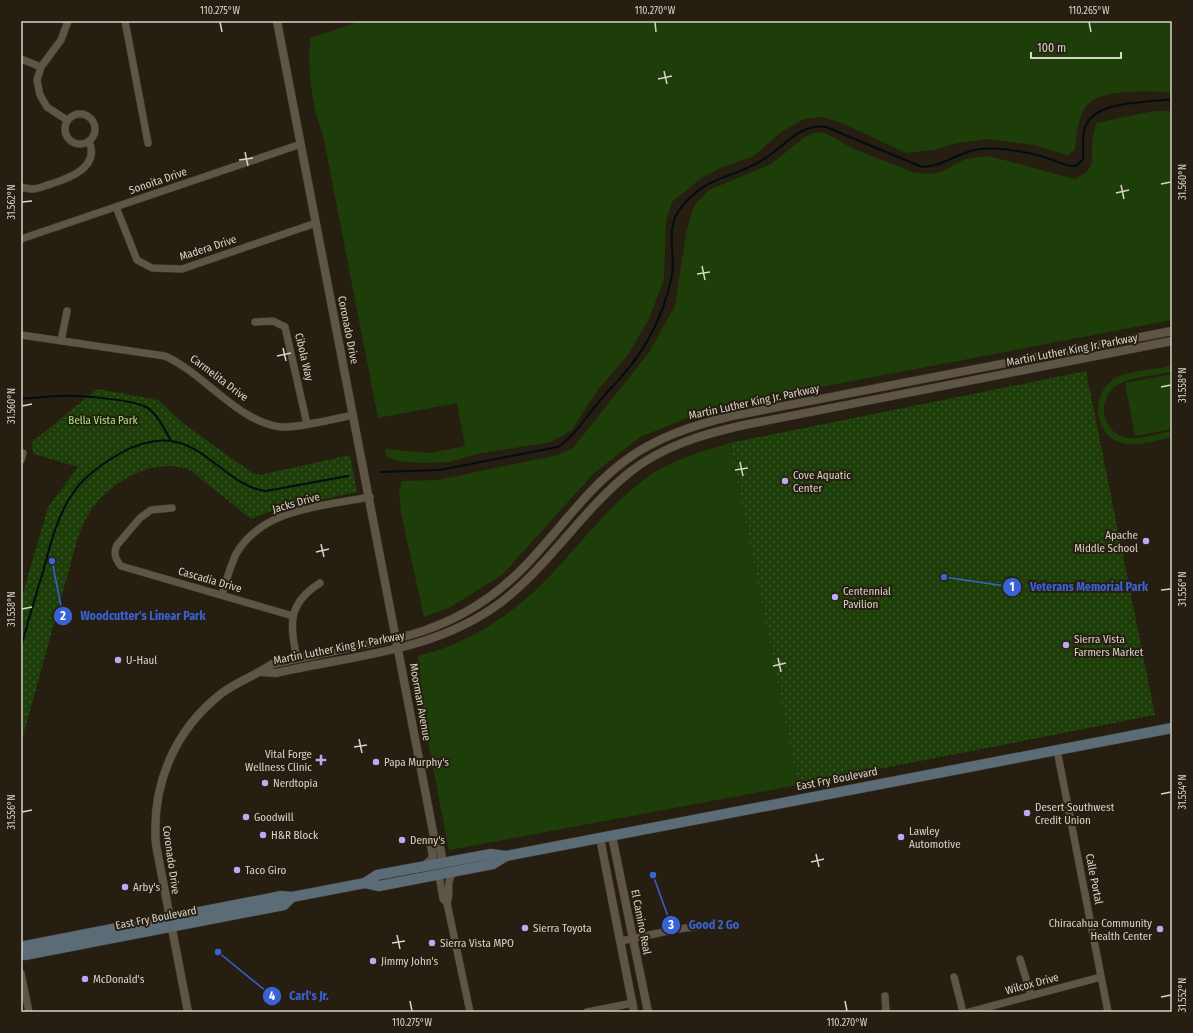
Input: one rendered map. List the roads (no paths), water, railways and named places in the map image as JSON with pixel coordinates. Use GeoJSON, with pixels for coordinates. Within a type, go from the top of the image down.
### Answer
{"type":"FeatureCollection","features":[{"type":"Feature","properties":{"kind":"main road","name":"East Fry Boulevard"},"geometry":{"type":"LineString","coordinates":[[21,949],[25,946],[284,906],[292,898],[364,883],[377,875],[491,854],[506,856],[1172,728]]}},
{"type":"Feature","properties":{"kind":"main road","name":"East Fry Boulevard"},"geometry":{"type":"LineString","coordinates":[[364,883],[379,886],[439,875],[493,864],[506,856]]}},
{"type":"Feature","properties":{"kind":"main road","name":"East Fry Boulevard"},"geometry":{"type":"LineString","coordinates":[[21,954],[25,955],[170,923]]}},
{"type":"Feature","properties":{"kind":"street"},"geometry":{"type":"LineString","coordinates":[[67,120],[47,107],[40,95],[36,80],[41,67],[61,40],[68,21]]}},
{"type":"Feature","properties":{"kind":"street"},"geometry":{"type":"LineString","coordinates":[[125,21],[148,143]]}},
{"type":"Feature","properties":{"kind":"street","name":"Coronado Drive"},"geometry":{"type":"LineString","coordinates":[[277,21],[398,642]]}},
{"type":"Feature","properties":{"kind":"street"},"geometry":{"type":"LineString","coordinates":[[21,60],[41,67]]}},
{"type":"Feature","properties":{"kind":"street"},"geometry":{"type":"LineString","coordinates":[[77,114],[88,116],[93,122],[94,134],[89,141],[79,144],[69,140],[64,130],[67,120],[77,114]]}},
{"type":"Feature","properties":{"kind":"street"},"geometry":{"type":"LineString","coordinates":[[21,187],[34,189],[74,176],[84,170],[92,148],[89,141]]}},
{"type":"Feature","properties":{"kind":"street","name":"Sonoita Drive"},"geometry":{"type":"LineString","coordinates":[[21,239],[301,144]]}},
{"type":"Feature","properties":{"kind":"street","name":"Madera Drive"},"geometry":{"type":"LineString","coordinates":[[116,207],[138,260],[152,268],[182,269],[316,223]]}},
{"type":"Feature","properties":{"kind":"street"},"geometry":{"type":"LineString","coordinates":[[60,341],[67,311]]}},
{"type":"Feature","properties":{"kind":"street","name":"Cibola Way"},"geometry":{"type":"LineString","coordinates":[[255,322],[274,321],[286,327],[307,424]]}},
{"type":"Feature","properties":{"kind":"street","name":"Martin Luther King Jr. Parkway"},"geometry":{"type":"LineString","coordinates":[[261,672],[276,673],[398,642],[446,622],[496,592],[522,570],[597,485],[612,472],[642,449],[685,429],[732,416],[1172,331]]}},
{"type":"Feature","properties":{"kind":"street","name":"Carmelita Drive"},"geometry":{"type":"LineString","coordinates":[[21,335],[165,356],[181,363],[235,405],[263,423],[282,427],[307,424],[353,415]]}},
{"type":"Feature","properties":{"kind":"street","name":"Martin Luther King Jr. Parkway"},"geometry":{"type":"LineString","coordinates":[[261,672],[272,664],[297,658],[442,636],[473,620],[500,603],[520,586],[617,483],[657,454],[690,440],[744,425],[1172,342]]}},
{"type":"Feature","properties":{"kind":"street","name":"Jacks Drive"},"geometry":{"type":"LineString","coordinates":[[222,595],[236,554],[254,532],[266,524],[295,512],[370,497]]}},
{"type":"Feature","properties":{"kind":"street","name":"Cascadia Drive"},"geometry":{"type":"LineString","coordinates":[[172,508],[151,510],[140,518],[127,531],[115,550],[117,562],[122,566],[293,616]]}},
{"type":"Feature","properties":{"kind":"street"},"geometry":{"type":"LineString","coordinates":[[297,658],[293,641],[293,616],[305,592],[320,583]]}},
{"type":"Feature","properties":{"kind":"street","name":"Moorman Avenue"},"geometry":{"type":"LineString","coordinates":[[398,642],[434,837],[431,844],[432,858],[424,866]]}},
{"type":"Feature","properties":{"kind":"street","name":"Coronado Drive"},"geometry":{"type":"LineString","coordinates":[[188,1012],[156,846],[154,822],[156,804],[168,761],[189,726],[207,706],[223,693],[242,680],[261,672]]}},
{"type":"Feature","properties":{"kind":"street","name":"Calle Portal"},"geometry":{"type":"LineString","coordinates":[[1057,750],[1108,1012]]}},
{"type":"Feature","properties":{"kind":"street","name":"El Camino Real"},"geometry":{"type":"LineString","coordinates":[[612,836],[648,1012]]}},
{"type":"Feature","properties":{"kind":"street","name":"Moorman Avenue"},"geometry":{"type":"LineString","coordinates":[[434,837],[439,842],[443,863]]}},
{"type":"Feature","properties":{"kind":"street"},"geometry":{"type":"LineString","coordinates":[[600,838],[634,1012]]}},
{"type":"Feature","properties":{"kind":"street"},"geometry":{"type":"LineString","coordinates":[[447,903],[450,897],[447,885],[449,878],[454,872]]}},
{"type":"Feature","properties":{"kind":"street"},"geometry":{"type":"LineString","coordinates":[[439,875],[443,899],[447,903],[470,1012]]}},
{"type":"Feature","properties":{"kind":"street"},"geometry":{"type":"LineString","coordinates":[[621,941],[678,929],[695,928]]}},
{"type":"Feature","properties":{"kind":"street"},"geometry":{"type":"LineString","coordinates":[[1020,959],[1031,995]]}},
{"type":"Feature","properties":{"kind":"street"},"geometry":{"type":"LineString","coordinates":[[21,973],[29,1012]]}},
{"type":"Feature","properties":{"kind":"street"},"geometry":{"type":"LineString","coordinates":[[954,977],[963,1012]]}},
{"type":"Feature","properties":{"kind":"street","name":"Wilcox Drive"},"geometry":{"type":"LineString","coordinates":[[969,1012],[1101,977]]}},
{"type":"Feature","properties":{"kind":"street"},"geometry":{"type":"LineString","coordinates":[[885,996],[886,1012]]}},
{"type":"Feature","properties":{"kind":"street"},"geometry":{"type":"LineString","coordinates":[[587,1012],[633,1003]]}},
{"type":"Feature","properties":{"kind":"waterway"},"geometry":{"type":"LineString","coordinates":[[380,472],[440,470],[558,447],[575,432],[601,399],[631,366],[646,343],[658,319],[668,293],[673,263],[672,228],[678,212],[688,200],[708,184],[752,166],[772,154],[793,137],[808,128],[826,127],[922,167],[944,162],[972,150],[980,149],[1005,149],[1023,152],[1047,158],[1065,165],[1076,166],[1083,159],[1084,129],[1092,117],[1101,111],[1124,104],[1172,99]]}},
{"type":"Feature","properties":{"kind":"waterway"},"geometry":{"type":"LineString","coordinates":[[21,398],[77,396],[103,398],[139,404],[154,413],[171,441]]}},
{"type":"Feature","properties":{"kind":"waterway"},"geometry":{"type":"LineString","coordinates":[[21,647],[51,541],[67,502],[82,481],[106,462],[125,451],[144,443],[158,441],[171,441],[184,444],[196,450],[241,482],[253,488],[266,491],[348,476]]}},
{"type":"Feature","properties":{"kind":"place","name":"Cove Aquatic Center"},"geometry":{"type":"Point","coordinates":[785,481]}},
{"type":"Feature","properties":{"kind":"place","name":"Apache Middle School"},"geometry":{"type":"Point","coordinates":[1146,541]}},
{"type":"Feature","properties":{"kind":"place","name":"Woodcutter's Linear Park"},"geometry":{"type":"Point","coordinates":[52,561]}},
{"type":"Feature","properties":{"kind":"place","name":"Veterans Memorial Park"},"geometry":{"type":"Point","coordinates":[944,577]}},
{"type":"Feature","properties":{"kind":"place","name":"Centennial Pavilion"},"geometry":{"type":"Point","coordinates":[835,597]}},
{"type":"Feature","properties":{"kind":"place","name":"Sierra Vista Farmers Market"},"geometry":{"type":"Point","coordinates":[1066,645]}},
{"type":"Feature","properties":{"kind":"place","name":"U-Haul"},"geometry":{"type":"Point","coordinates":[118,660]}},
{"type":"Feature","properties":{"kind":"place","name":"Vital Forge Wellness Clinic"},"geometry":{"type":"Point","coordinates":[321,760]}},
{"type":"Feature","properties":{"kind":"place","name":"Papa Murphy's"},"geometry":{"type":"Point","coordinates":[376,762]}},
{"type":"Feature","properties":{"kind":"place","name":"Nerdtopia"},"geometry":{"type":"Point","coordinates":[265,783]}},
{"type":"Feature","properties":{"kind":"place","name":"Desert Southwest Credit Union"},"geometry":{"type":"Point","coordinates":[1027,813]}},
{"type":"Feature","properties":{"kind":"place","name":"Goodwill"},"geometry":{"type":"Point","coordinates":[246,817]}},
{"type":"Feature","properties":{"kind":"place","name":"H&R Block"},"geometry":{"type":"Point","coordinates":[263,835]}},
{"type":"Feature","properties":{"kind":"place","name":"Lawley Automotive"},"geometry":{"type":"Point","coordinates":[901,837]}},
{"type":"Feature","properties":{"kind":"place","name":"Denny's"},"geometry":{"type":"Point","coordinates":[402,840]}},
{"type":"Feature","properties":{"kind":"place","name":"Taco Giro"},"geometry":{"type":"Point","coordinates":[237,870]}},
{"type":"Feature","properties":{"kind":"place","name":"Good 2 Go"},"geometry":{"type":"Point","coordinates":[653,875]}},
{"type":"Feature","properties":{"kind":"place","name":"Arby's"},"geometry":{"type":"Point","coordinates":[125,887]}},
{"type":"Feature","properties":{"kind":"place","name":"Sierra Toyota"},"geometry":{"type":"Point","coordinates":[525,928]}},
{"type":"Feature","properties":{"kind":"place","name":"Chiracahua Community Health Center"},"geometry":{"type":"Point","coordinates":[1160,929]}},
{"type":"Feature","properties":{"kind":"place","name":"Sierra Vista MPO"},"geometry":{"type":"Point","coordinates":[432,943]}},
{"type":"Feature","properties":{"kind":"place","name":"Carl's Jr."},"geometry":{"type":"Point","coordinates":[218,952]}},
{"type":"Feature","properties":{"kind":"place","name":"Jimmy John's"},"geometry":{"type":"Point","coordinates":[373,961]}},
{"type":"Feature","properties":{"kind":"place","name":"McDonald's"},"geometry":{"type":"Point","coordinates":[85,979]}},
{"type":"Feature","properties":{"kind":"park label","name":"Bella Vista Park"},"geometry":{"type":"Point","coordinates":[103,420]}}]}
